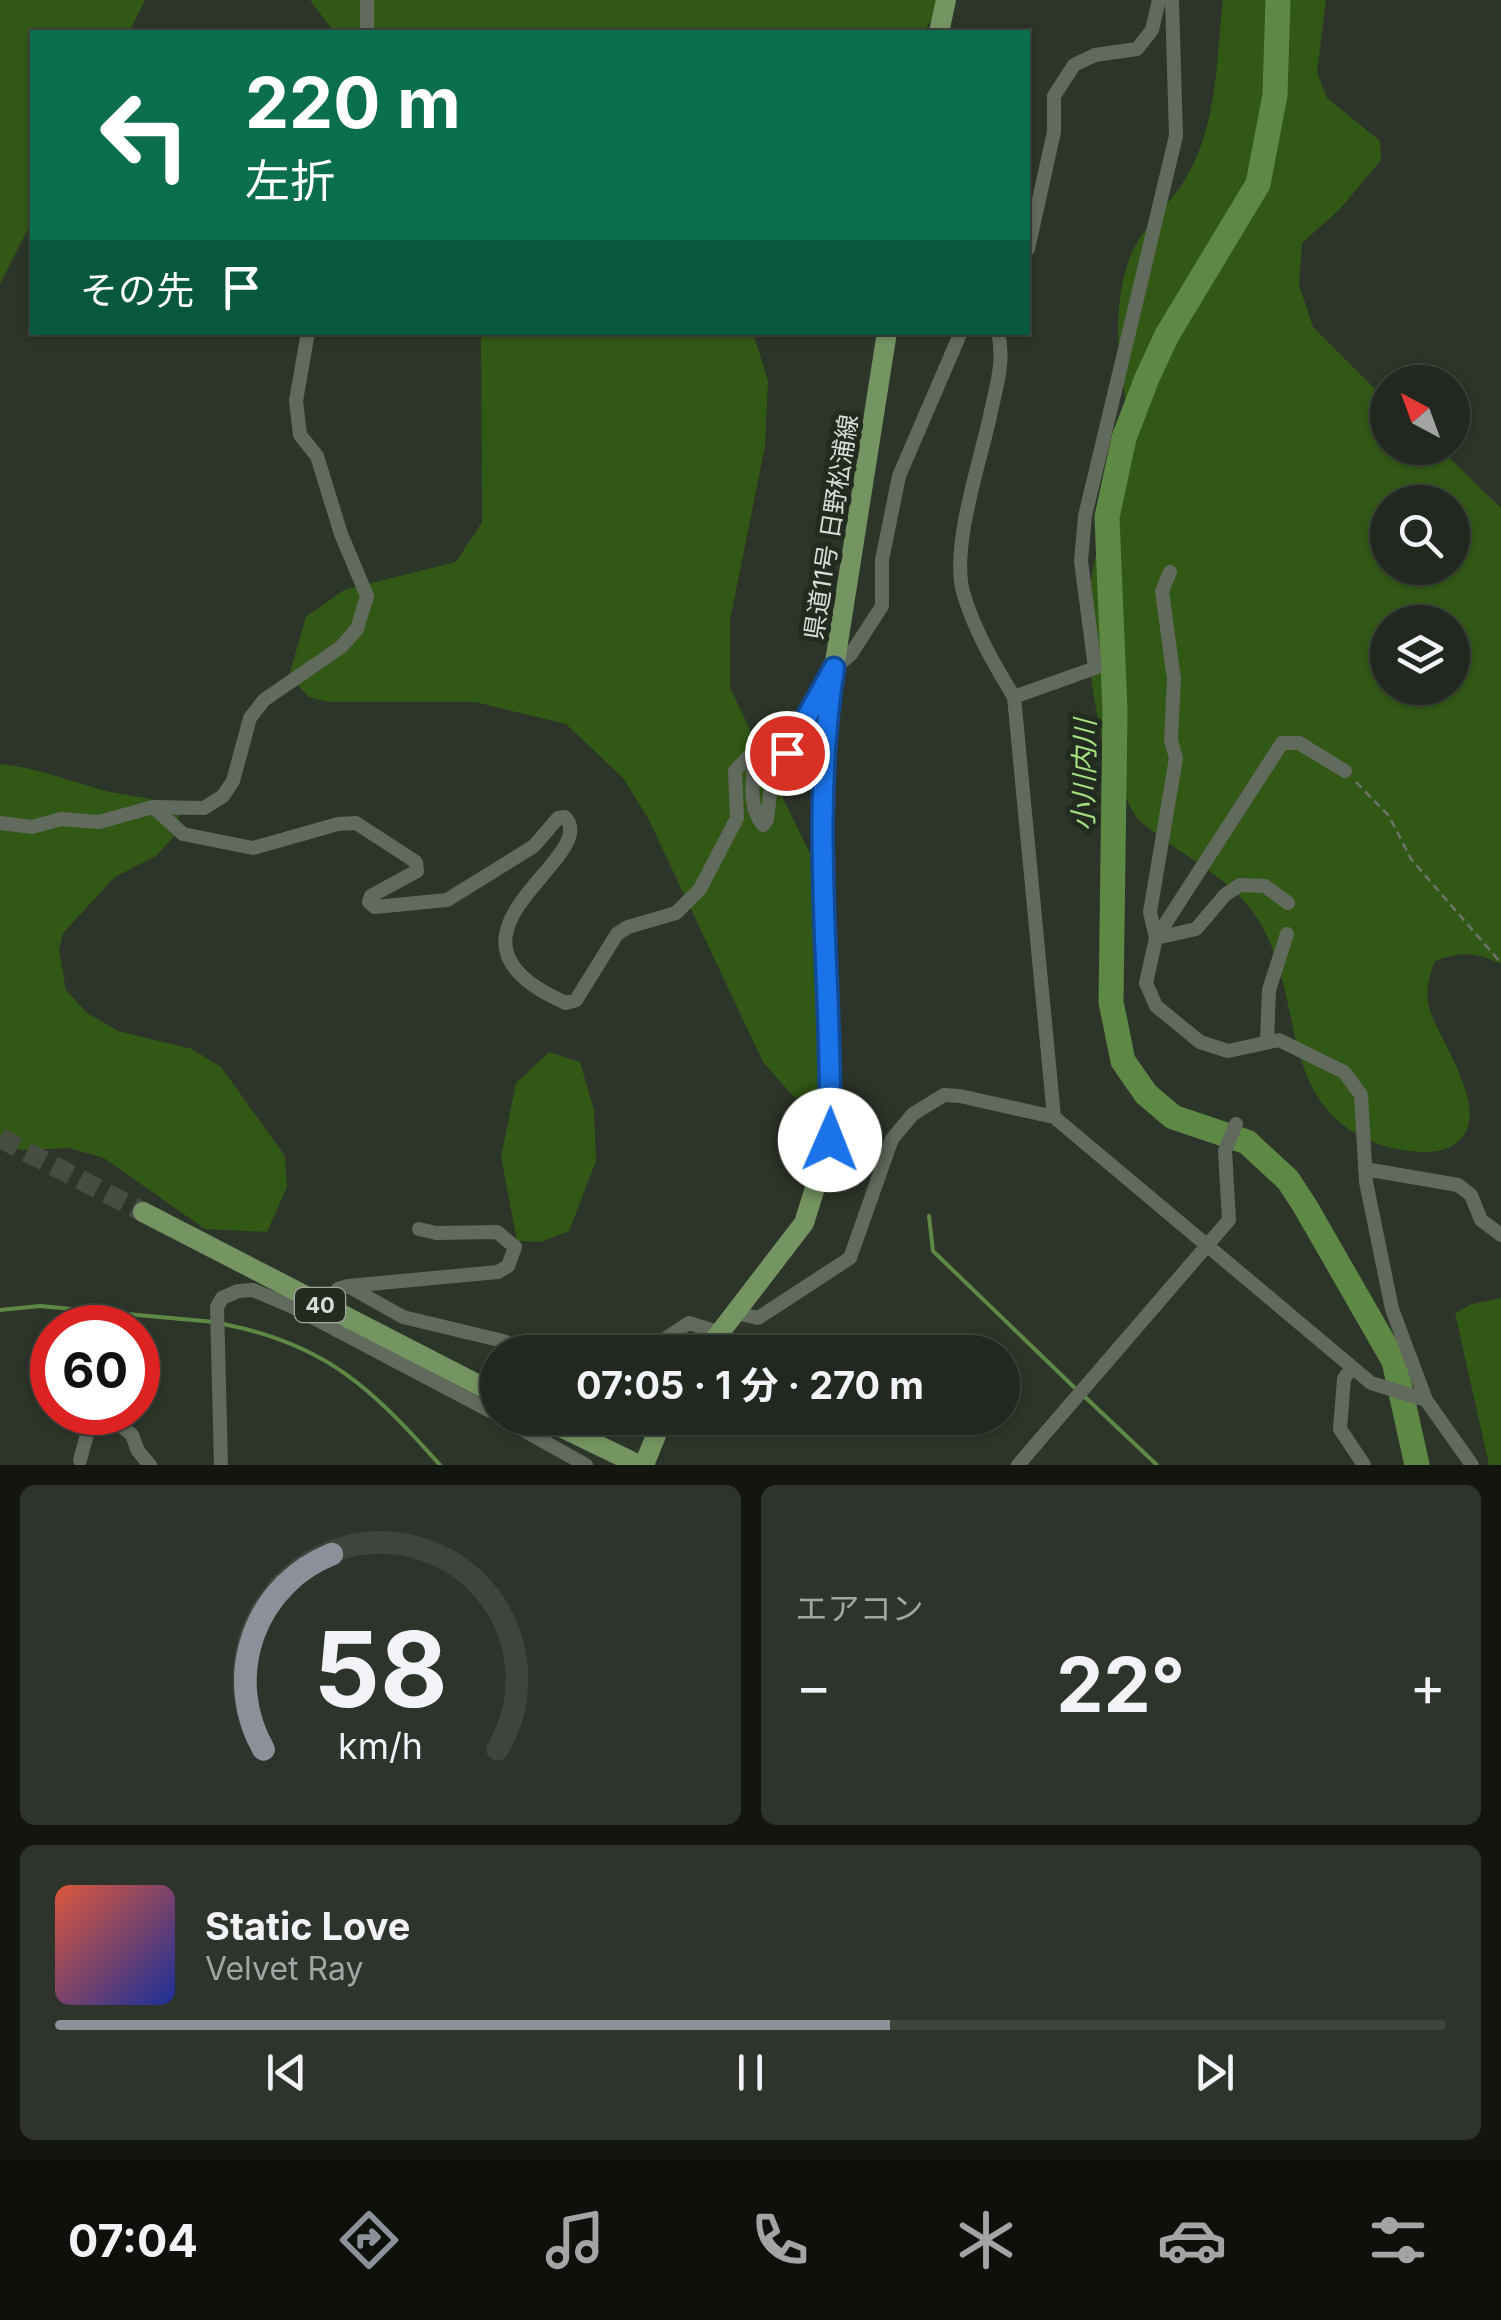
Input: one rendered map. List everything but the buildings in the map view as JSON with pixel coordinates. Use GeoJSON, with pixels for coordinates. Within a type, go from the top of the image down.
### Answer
{"type":"FeatureCollection","features":[{"type":"Feature","properties":{"kind":"main road"},"geometry":{"type":"LineString","coordinates":[[935,30],[946,0]]}},
{"type":"Feature","properties":{"kind":"main road","name":"県道11号 日野松浦線"},"geometry":{"type":"LineString","coordinates":[[721,1333],[804,1222],[830,1140],[823,841],[828,700],[887,335]]}},
{"type":"Feature","properties":{"kind":"main road","name":"40"},"geometry":{"type":"LineString","coordinates":[[143,1212],[480,1386]]}},
{"type":"Feature","properties":{"kind":"main road"},"geometry":{"type":"LineString","coordinates":[[578,1435],[642,1465],[656,1435]]}},
{"type":"Feature","properties":{"kind":"street"},"geometry":{"type":"LineString","coordinates":[[367,0],[367,30]]}},
{"type":"Feature","properties":{"kind":"street"},"geometry":{"type":"LineString","coordinates":[[1030,240],[1054,132],[1054,96],[1074,66],[1096,55],[1137,48],[1152,30],[1159,0]]}},
{"type":"Feature","properties":{"kind":"street"},"geometry":{"type":"LineString","coordinates":[[1014,697],[1095,668],[1081,562],[1085,516],[1176,136],[1172,0]]}},
{"type":"Feature","properties":{"kind":"street"},"geometry":{"type":"LineString","coordinates":[[0,823],[32,827],[61,818],[99,822],[153,807],[204,808],[223,796],[233,781],[250,718],[264,700],[341,647],[356,629],[367,596],[341,534],[318,456],[300,435],[296,402],[307,335]]}},
{"type":"Feature","properties":{"kind":"street"},"geometry":{"type":"LineString","coordinates":[[153,807],[183,834],[253,848],[338,824],[356,823],[416,862],[417,871],[371,896],[369,902],[375,907],[447,900],[534,846],[558,818],[566,817],[572,824],[572,834],[566,847],[515,908],[509,924],[508,950],[510,967],[520,977],[566,1003],[576,1000],[617,934],[676,913],[700,889],[738,818],[736,771],[749,756],[754,762],[751,796],[756,817],[763,825],[767,820],[771,784],[834,668],[851,654],[882,606],[882,560],[899,476],[959,335]]}},
{"type":"Feature","properties":{"kind":"street"},"geometry":{"type":"LineString","coordinates":[[999,335],[1003,355],[972,485],[962,552],[962,589],[986,649],[1014,697],[1054,1117]]}},
{"type":"Feature","properties":{"kind":"street"},"geometry":{"type":"LineString","coordinates":[[1156,938],[1150,912],[1176,758],[1171,740],[1174,679],[1162,591],[1170,572]]}},
{"type":"Feature","properties":{"kind":"street"},"geometry":{"type":"LineString","coordinates":[[1345,772],[1299,742],[1282,743],[1156,938],[1146,983],[1156,1006],[1200,1042],[1228,1051],[1279,1040],[1344,1072],[1360,1095],[1365,1169],[1392,1309],[1426,1400],[1472,1465]]}},
{"type":"Feature","properties":{"kind":"street"},"geometry":{"type":"LineString","coordinates":[[1156,938],[1196,928],[1226,894],[1240,885],[1264,886],[1288,903]]}},
{"type":"Feature","properties":{"kind":"street"},"geometry":{"type":"LineString","coordinates":[[1266,1041],[1268,990],[1287,934]]}},
{"type":"Feature","properties":{"kind":"street"},"geometry":{"type":"LineString","coordinates":[[736,1313],[758,1318],[850,1258],[892,1139],[913,1114],[944,1095],[1054,1117],[1371,1383],[1426,1400]]}},
{"type":"Feature","properties":{"kind":"street"},"geometry":{"type":"LineString","coordinates":[[1018,1465],[1229,1220],[1225,1151],[1236,1124]]}},
{"type":"Feature","properties":{"kind":"street"},"geometry":{"type":"LineString","coordinates":[[1365,1169],[1458,1184],[1471,1194],[1480,1220],[1501,1236]]}},
{"type":"Feature","properties":{"kind":"street"},"geometry":{"type":"LineString","coordinates":[[326,1308],[338,1289],[348,1286],[498,1272],[513,1258],[515,1247],[497,1232],[436,1233],[419,1229]]}},
{"type":"Feature","properties":{"kind":"street"},"geometry":{"type":"LineString","coordinates":[[348,1286],[403,1317],[481,1335]]}},
{"type":"Feature","properties":{"kind":"street"},"geometry":{"type":"LineString","coordinates":[[222,1465],[217,1307],[222,1298],[238,1290],[253,1290],[293,1307],[480,1405]]}},
{"type":"Feature","properties":{"kind":"street"},"geometry":{"type":"LineString","coordinates":[[671,1335],[689,1323],[721,1333]]}},
{"type":"Feature","properties":{"kind":"street"},"geometry":{"type":"LineString","coordinates":[[1352,1367],[1344,1379],[1340,1430],[1364,1465]]}},
{"type":"Feature","properties":{"kind":"street"},"geometry":{"type":"LineString","coordinates":[[80,1460],[86,1435]]}},
{"type":"Feature","properties":{"kind":"street"},"geometry":{"type":"LineString","coordinates":[[132,1435],[138,1451],[150,1465]]}},
{"type":"Feature","properties":{"kind":"street"},"geometry":{"type":"LineString","coordinates":[[533,1435],[586,1465]]}},
{"type":"Feature","properties":{"kind":"path"},"geometry":{"type":"LineString","coordinates":[[1345,772],[1390,816],[1410,859],[1501,963]]}},
{"type":"Feature","properties":{"kind":"green space"},"geometry":{"type":"Polygon","coordinates":[[[0,0],[145,0],[130,30],[30,30],[30,225],[0,284],[0,0]]]}},
{"type":"Feature","properties":{"kind":"green space"},"geometry":{"type":"Polygon","coordinates":[[[310,0],[946,0],[924,30],[332,30],[310,0]]]}},
{"type":"Feature","properties":{"kind":"green space"},"geometry":{"type":"Polygon","coordinates":[[[1223,0],[1326,0],[1317,72],[1327,98],[1380,141],[1381,160],[1340,209],[1302,243],[1299,285],[1313,327],[1370,384],[1370,465],[1457,465],[1501,508],[1501,964],[1461,954],[1435,961],[1431,972],[1429,1007],[1462,1080],[1470,1119],[1464,1135],[1442,1150],[1415,1152],[1381,1145],[1345,1126],[1321,1101],[1305,1072],[1266,934],[1235,891],[1153,832],[1131,809],[1108,754],[1097,713],[1089,649],[1092,577],[1125,475],[1130,445],[1118,332],[1123,283],[1138,240],[1180,187],[1197,156],[1210,113],[1223,0]]]}},
{"type":"Feature","properties":{"kind":"green space"},"geometry":{"type":"Polygon","coordinates":[[[481,335],[754,335],[768,381],[765,446],[730,620],[730,688],[826,887],[831,1082],[819,1098],[794,1097],[763,1062],[648,818],[623,778],[566,724],[475,702],[329,702],[309,697],[289,676],[306,617],[344,590],[456,562],[482,522],[481,335]]]}},
{"type":"Feature","properties":{"kind":"green space"},"geometry":{"type":"Polygon","coordinates":[[[0,764],[151,799],[179,812],[177,833],[156,856],[115,877],[63,933],[59,950],[66,990],[87,1013],[118,1031],[192,1049],[221,1067],[285,1156],[287,1187],[267,1232],[205,1229],[104,1158],[69,1148],[23,1150],[0,1145],[0,764]]]}},
{"type":"Feature","properties":{"kind":"green space"},"geometry":{"type":"Polygon","coordinates":[[[549,1052],[580,1062],[594,1110],[596,1161],[569,1231],[541,1242],[517,1241],[501,1157],[516,1083],[549,1052]]]}},
{"type":"Feature","properties":{"kind":"green space"},"geometry":{"type":"Polygon","coordinates":[[[1501,1298],[1501,1465],[1489,1465],[1455,1313],[1472,1304],[1501,1298]]]}},
{"type":"Feature","properties":{"kind":"waterway","name":"小川内川"},"geometry":{"type":"LineString","coordinates":[[1278,0],[1275,95],[1258,184],[1167,335],[1147,378],[1124,438],[1107,517],[1115,711],[1111,1002],[1123,1061],[1146,1094],[1173,1117],[1247,1142],[1288,1180],[1394,1361],[1417,1465]]}},
{"type":"Feature","properties":{"kind":"waterway"},"geometry":{"type":"LineString","coordinates":[[929,1216],[933,1251],[1077,1390]]}},
{"type":"Feature","properties":{"kind":"waterway"},"geometry":{"type":"LineString","coordinates":[[0,1310],[40,1306],[214,1322]]}},
{"type":"Feature","properties":{"kind":"waterway"},"geometry":{"type":"LineString","coordinates":[[223,1324],[291,1344],[345,1374],[392,1414],[440,1465]]}},
{"type":"Feature","properties":{"kind":"waterway"},"geometry":{"type":"LineString","coordinates":[[1084,1396],[1157,1465]]}},
{"type":"Feature","properties":{"kind":"tunnel"},"geometry":{"type":"LineString","coordinates":[[0,1138],[143,1212]]}},
{"type":"Feature","properties":{"kind":"route"},"geometry":{"type":"LineString","coordinates":[[787,753],[834,668],[828,700],[823,841],[830,1140]]}}]}
